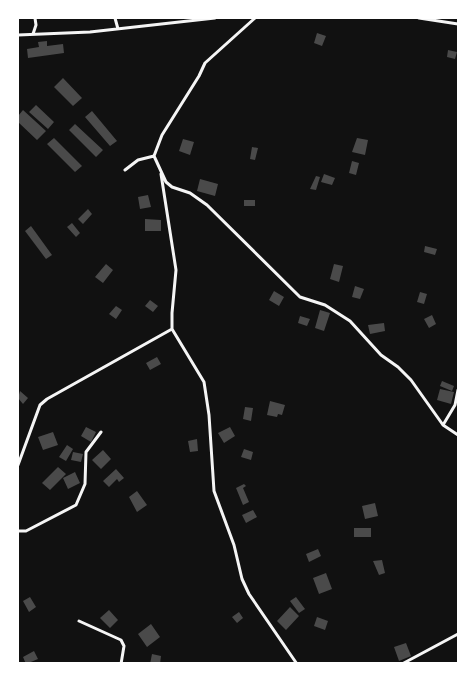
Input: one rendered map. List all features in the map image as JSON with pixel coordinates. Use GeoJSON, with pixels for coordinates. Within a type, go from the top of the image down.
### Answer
{"type":"FeatureCollection","features":[{"type":"Feature","properties":{"kind":"street"},"geometry":{"type":"LineString","coordinates":[[33,34],[36,25],[35,18]]}},
{"type":"Feature","properties":{"kind":"street"},"geometry":{"type":"LineString","coordinates":[[115,18],[118,30]]}},
{"type":"Feature","properties":{"kind":"street"},"geometry":{"type":"LineString","coordinates":[[18,35],[118,30],[215,18]]}},
{"type":"Feature","properties":{"kind":"street"},"geometry":{"type":"LineString","coordinates":[[255,18],[205,63],[196,82],[182,100],[162,135],[154,156],[166,182],[172,187],[190,193],[207,205],[300,297],[325,305],[350,321],[381,355],[398,367],[411,380],[443,425],[458,435]]}},
{"type":"Feature","properties":{"kind":"street"},"geometry":{"type":"LineString","coordinates":[[419,18],[458,24]]}},
{"type":"Feature","properties":{"kind":"street"},"geometry":{"type":"LineString","coordinates":[[125,170],[138,160],[154,156]]}},
{"type":"Feature","properties":{"kind":"street"},"geometry":{"type":"LineString","coordinates":[[160,169],[176,270],[172,329],[204,382],[209,415],[214,491],[234,545],[242,579],[249,594],[297,664]]}},
{"type":"Feature","properties":{"kind":"street"},"geometry":{"type":"LineString","coordinates":[[18,465],[40,405],[47,399],[172,329]]}},
{"type":"Feature","properties":{"kind":"street"},"geometry":{"type":"LineString","coordinates":[[443,425],[455,405],[458,390]]}},
{"type":"Feature","properties":{"kind":"street"},"geometry":{"type":"LineString","coordinates":[[18,531],[26,531],[76,505],[85,484],[86,452],[100,432]]}},
{"type":"Feature","properties":{"kind":"street"},"geometry":{"type":"LineString","coordinates":[[79,621],[121,640],[124,646],[121,664]]}},
{"type":"Feature","properties":{"kind":"street"},"geometry":{"type":"LineString","coordinates":[[402,664],[458,634]]}},
{"type":"Feature","properties":{"kind":"building"},"geometry":{"type":"Polygon","coordinates":[[[317,33],[326,36],[322,46],[314,43],[317,33]]]}},
{"type":"Feature","properties":{"kind":"building"},"geometry":{"type":"Polygon","coordinates":[[[47,41],[47,46],[63,44],[64,53],[28,58],[27,49],[39,47],[38,42],[47,41]]]}},
{"type":"Feature","properties":{"kind":"building"},"geometry":{"type":"Polygon","coordinates":[[[448,50],[457,52],[455,59],[447,57],[448,50]]]}},
{"type":"Feature","properties":{"kind":"building"},"geometry":{"type":"Polygon","coordinates":[[[63,78],[82,98],[73,106],[54,87],[63,78]]]}},
{"type":"Feature","properties":{"kind":"building"},"geometry":{"type":"Polygon","coordinates":[[[36,105],[54,122],[48,129],[29,112],[36,105]]]}},
{"type":"Feature","properties":{"kind":"building"},"geometry":{"type":"Polygon","coordinates":[[[23,110],[46,131],[37,140],[18,122],[18,116],[23,110]]]}},
{"type":"Feature","properties":{"kind":"building"},"geometry":{"type":"Polygon","coordinates":[[[92,111],[117,141],[110,146],[85,117],[92,111]]]}},
{"type":"Feature","properties":{"kind":"building"},"geometry":{"type":"Polygon","coordinates":[[[75,124],[103,150],[96,157],[69,130],[75,124]]]}},
{"type":"Feature","properties":{"kind":"building"},"geometry":{"type":"Polygon","coordinates":[[[54,138],[82,166],[75,172],[47,144],[54,138]]]}},
{"type":"Feature","properties":{"kind":"building"},"geometry":{"type":"Polygon","coordinates":[[[357,138],[368,140],[365,155],[352,152],[357,138]]]}},
{"type":"Feature","properties":{"kind":"building"},"geometry":{"type":"Polygon","coordinates":[[[183,139],[194,142],[190,155],[179,151],[183,139]]]}},
{"type":"Feature","properties":{"kind":"building"},"geometry":{"type":"Polygon","coordinates":[[[252,147],[258,148],[255,160],[250,159],[252,147]]]}},
{"type":"Feature","properties":{"kind":"building"},"geometry":{"type":"Polygon","coordinates":[[[352,161],[359,163],[356,175],[349,173],[352,161]]]}},
{"type":"Feature","properties":{"kind":"building"},"geometry":{"type":"Polygon","coordinates":[[[324,174],[335,178],[332,185],[321,182],[324,174]]]}},
{"type":"Feature","properties":{"kind":"building"},"geometry":{"type":"Polygon","coordinates":[[[316,176],[320,177],[316,190],[310,189],[316,176]]]}},
{"type":"Feature","properties":{"kind":"building"},"geometry":{"type":"Polygon","coordinates":[[[200,179],[218,184],[215,196],[197,191],[200,179]]]}},
{"type":"Feature","properties":{"kind":"building"},"geometry":{"type":"Polygon","coordinates":[[[148,195],[151,207],[140,209],[138,197],[148,195]]]}},
{"type":"Feature","properties":{"kind":"building"},"geometry":{"type":"Polygon","coordinates":[[[244,200],[255,200],[255,206],[244,206],[244,200]]]}},
{"type":"Feature","properties":{"kind":"building"},"geometry":{"type":"Polygon","coordinates":[[[88,209],[92,214],[83,224],[78,219],[88,209]]]}},
{"type":"Feature","properties":{"kind":"building"},"geometry":{"type":"Polygon","coordinates":[[[145,219],[161,220],[161,231],[145,231],[145,219]]]}},
{"type":"Feature","properties":{"kind":"building"},"geometry":{"type":"Polygon","coordinates":[[[72,223],[80,233],[76,237],[67,227],[72,223]]]}},
{"type":"Feature","properties":{"kind":"building"},"geometry":{"type":"Polygon","coordinates":[[[31,226],[52,255],[46,259],[25,231],[31,226]]]}},
{"type":"Feature","properties":{"kind":"building"},"geometry":{"type":"Polygon","coordinates":[[[425,246],[437,249],[435,255],[424,252],[425,246]]]}},
{"type":"Feature","properties":{"kind":"building"},"geometry":{"type":"Polygon","coordinates":[[[106,264],[113,270],[103,283],[95,277],[106,264]]]}},
{"type":"Feature","properties":{"kind":"building"},"geometry":{"type":"Polygon","coordinates":[[[334,264],[343,266],[339,282],[330,279],[334,264]]]}},
{"type":"Feature","properties":{"kind":"building"},"geometry":{"type":"Polygon","coordinates":[[[355,286],[364,289],[360,299],[352,297],[355,286]]]}},
{"type":"Feature","properties":{"kind":"building"},"geometry":{"type":"Polygon","coordinates":[[[274,291],[284,297],[279,306],[269,300],[274,291]]]}},
{"type":"Feature","properties":{"kind":"building"},"geometry":{"type":"Polygon","coordinates":[[[420,292],[427,294],[424,304],[417,302],[420,292]]]}},
{"type":"Feature","properties":{"kind":"building"},"geometry":{"type":"Polygon","coordinates":[[[150,300],[158,306],[153,312],[145,306],[150,300]]]}},
{"type":"Feature","properties":{"kind":"building"},"geometry":{"type":"Polygon","coordinates":[[[116,306],[122,310],[116,319],[109,314],[116,306]]]}},
{"type":"Feature","properties":{"kind":"building"},"geometry":{"type":"Polygon","coordinates":[[[320,310],[330,313],[324,331],[315,328],[320,310]]]}},
{"type":"Feature","properties":{"kind":"building"},"geometry":{"type":"Polygon","coordinates":[[[432,315],[436,324],[429,328],[424,319],[432,315]]]}},
{"type":"Feature","properties":{"kind":"building"},"geometry":{"type":"Polygon","coordinates":[[[300,316],[310,319],[307,326],[298,323],[300,316]]]}},
{"type":"Feature","properties":{"kind":"building"},"geometry":{"type":"Polygon","coordinates":[[[384,323],[385,331],[370,334],[368,325],[384,323]]]}},
{"type":"Feature","properties":{"kind":"building"},"geometry":{"type":"Polygon","coordinates":[[[157,357],[161,364],[150,370],[146,363],[157,357]]]}},
{"type":"Feature","properties":{"kind":"building"},"geometry":{"type":"Polygon","coordinates":[[[442,381],[454,386],[452,391],[440,386],[442,381]]]}},
{"type":"Feature","properties":{"kind":"building"},"geometry":{"type":"Polygon","coordinates":[[[440,389],[454,392],[451,404],[437,400],[440,389]]]}},
{"type":"Feature","properties":{"kind":"building"},"geometry":{"type":"Polygon","coordinates":[[[20,391],[28,398],[23,404],[18,398],[20,391]]]}},
{"type":"Feature","properties":{"kind":"building"},"geometry":{"type":"Polygon","coordinates":[[[270,401],[285,405],[282,415],[278,414],[277,417],[267,415],[270,401]]]}},
{"type":"Feature","properties":{"kind":"building"},"geometry":{"type":"Polygon","coordinates":[[[245,407],[253,408],[251,421],[243,419],[245,407]]]}},
{"type":"Feature","properties":{"kind":"building"},"geometry":{"type":"Polygon","coordinates":[[[86,427],[96,432],[91,442],[81,436],[86,427]]]}},
{"type":"Feature","properties":{"kind":"building"},"geometry":{"type":"Polygon","coordinates":[[[230,427],[235,436],[224,443],[218,433],[230,427]]]}},
{"type":"Feature","properties":{"kind":"building"},"geometry":{"type":"Polygon","coordinates":[[[53,432],[58,445],[43,450],[38,437],[53,432]]]}},
{"type":"Feature","properties":{"kind":"building"},"geometry":{"type":"Polygon","coordinates":[[[197,439],[198,451],[190,452],[188,441],[197,439]]]}},
{"type":"Feature","properties":{"kind":"building"},"geometry":{"type":"Polygon","coordinates":[[[67,445],[73,449],[66,461],[59,457],[67,445]]]}},
{"type":"Feature","properties":{"kind":"building"},"geometry":{"type":"Polygon","coordinates":[[[244,449],[253,452],[251,460],[241,457],[244,449]]]}},
{"type":"Feature","properties":{"kind":"building"},"geometry":{"type":"Polygon","coordinates":[[[103,450],[111,459],[101,469],[92,460],[103,450]]]}},
{"type":"Feature","properties":{"kind":"building"},"geometry":{"type":"Polygon","coordinates":[[[73,452],[83,454],[81,462],[71,460],[73,452]]]}},
{"type":"Feature","properties":{"kind":"building"},"geometry":{"type":"Polygon","coordinates":[[[58,467],[66,474],[50,490],[42,483],[58,467]]]}},
{"type":"Feature","properties":{"kind":"building"},"geometry":{"type":"Polygon","coordinates":[[[116,469],[124,478],[119,482],[117,479],[109,487],[103,481],[116,469]]]}},
{"type":"Feature","properties":{"kind":"building"},"geometry":{"type":"Polygon","coordinates":[[[75,472],[80,483],[68,489],[63,478],[75,472]]]}},
{"type":"Feature","properties":{"kind":"building"},"geometry":{"type":"Polygon","coordinates":[[[244,484],[246,486],[243,488],[249,502],[243,505],[236,488],[244,484]]]}},
{"type":"Feature","properties":{"kind":"building"},"geometry":{"type":"Polygon","coordinates":[[[137,491],[147,505],[137,512],[129,497],[137,491]]]}},
{"type":"Feature","properties":{"kind":"building"},"geometry":{"type":"Polygon","coordinates":[[[375,503],[378,516],[365,519],[362,506],[375,503]]]}},
{"type":"Feature","properties":{"kind":"building"},"geometry":{"type":"Polygon","coordinates":[[[253,510],[257,517],[246,523],[242,515],[253,510]]]}},
{"type":"Feature","properties":{"kind":"building"},"geometry":{"type":"Polygon","coordinates":[[[354,528],[371,528],[371,537],[354,537],[354,528]]]}},
{"type":"Feature","properties":{"kind":"building"},"geometry":{"type":"Polygon","coordinates":[[[318,549],[321,556],[309,562],[306,554],[318,549]]]}},
{"type":"Feature","properties":{"kind":"building"},"geometry":{"type":"Polygon","coordinates":[[[382,560],[385,573],[379,575],[373,561],[382,560]]]}},
{"type":"Feature","properties":{"kind":"building"},"geometry":{"type":"Polygon","coordinates":[[[326,573],[332,589],[319,594],[313,578],[326,573]]]}},
{"type":"Feature","properties":{"kind":"building"},"geometry":{"type":"Polygon","coordinates":[[[30,597],[36,607],[29,612],[23,601],[30,597]]]}},
{"type":"Feature","properties":{"kind":"building"},"geometry":{"type":"Polygon","coordinates":[[[296,597],[305,609],[299,613],[290,601],[296,597]]]}},
{"type":"Feature","properties":{"kind":"building"},"geometry":{"type":"Polygon","coordinates":[[[290,607],[299,616],[286,630],[277,621],[290,607]]]}},
{"type":"Feature","properties":{"kind":"building"},"geometry":{"type":"Polygon","coordinates":[[[109,610],[118,620],[110,628],[100,618],[109,610]]]}},
{"type":"Feature","properties":{"kind":"building"},"geometry":{"type":"Polygon","coordinates":[[[239,612],[243,618],[237,623],[232,617],[239,612]]]}},
{"type":"Feature","properties":{"kind":"building"},"geometry":{"type":"Polygon","coordinates":[[[317,617],[328,621],[325,630],[314,626],[317,617]]]}},
{"type":"Feature","properties":{"kind":"building"},"geometry":{"type":"Polygon","coordinates":[[[151,624],[160,637],[147,647],[138,634],[151,624]]]}},
{"type":"Feature","properties":{"kind":"building"},"geometry":{"type":"Polygon","coordinates":[[[406,643],[411,656],[399,661],[394,647],[406,643]]]}},
{"type":"Feature","properties":{"kind":"building"},"geometry":{"type":"Polygon","coordinates":[[[34,651],[38,659],[26,664],[23,657],[34,651]]]}},
{"type":"Feature","properties":{"kind":"building"},"geometry":{"type":"Polygon","coordinates":[[[152,654],[161,656],[160,664],[150,664],[152,654]]]}}]}
